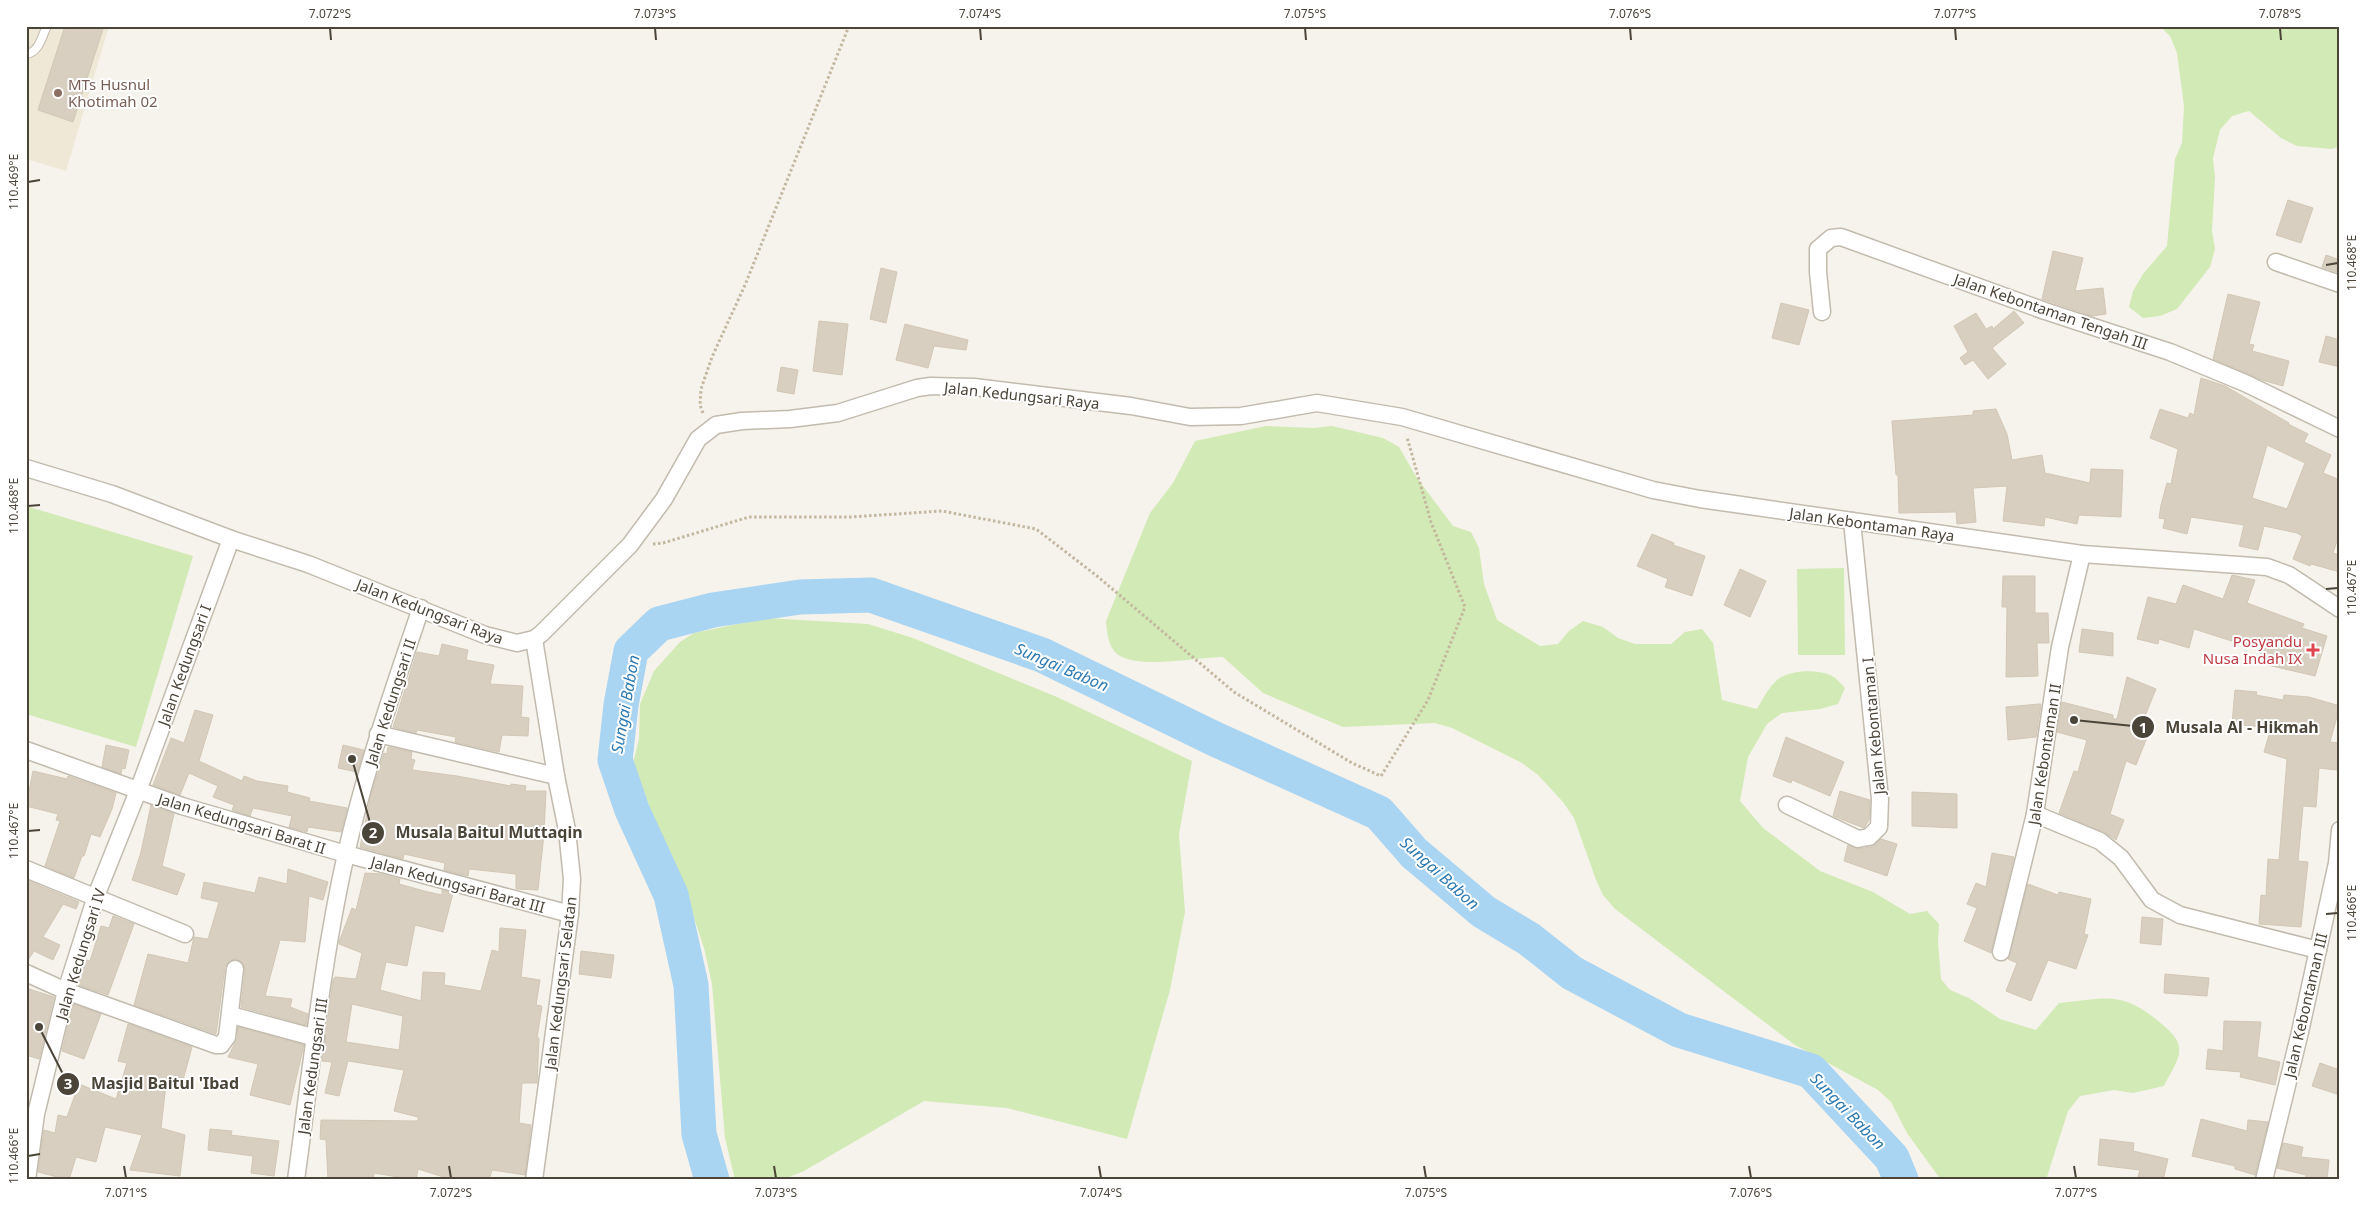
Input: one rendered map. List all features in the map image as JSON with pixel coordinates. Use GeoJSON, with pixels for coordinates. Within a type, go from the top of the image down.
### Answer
{"type":"FeatureCollection","features":[{"type":"Feature","properties":{"kind":"street","name":"Jalan Kebontaman Tengah III"},"geometry":{"type":"LineString","coordinates":[[1822,312],[1818,249],[1832,238],[1842,237],[2063,317],[2170,352],[2244,383],[2340,429]]}},
{"type":"Feature","properties":{"kind":"street"},"geometry":{"type":"LineString","coordinates":[[2276,262],[2340,284]]}},
{"type":"Feature","properties":{"kind":"street","name":"Jalan Kedungsari Raya"},"geometry":{"type":"LineString","coordinates":[[708,430],[716,425],[742,421],[790,419],[838,413],[932,386],[974,387],[1132,406],[1190,417],[1241,416],[1317,402],[1402,417]]}},
{"type":"Feature","properties":{"kind":"street","name":"Jalan Kebontaman Raya"},"geometry":{"type":"LineString","coordinates":[[1402,417],[1653,490],[2082,554],[2267,567],[2289,575],[2340,609]]}},
{"type":"Feature","properties":{"kind":"street"},"geometry":{"type":"LineString","coordinates":[[534,639],[630,545],[664,499],[698,439],[708,430]]}},
{"type":"Feature","properties":{"kind":"street","name":"Jalan Kedungsari Raya"},"geometry":{"type":"LineString","coordinates":[[26,468],[112,494],[231,539],[308,564],[421,608],[485,636],[508,642],[523,642],[534,639]]}},
{"type":"Feature","properties":{"kind":"street","name":"Jalan Kebontaman I"},"geometry":{"type":"LineString","coordinates":[[1787,805],[1858,839],[1869,837],[1879,827],[1880,799],[1852,521]]}},
{"type":"Feature","properties":{"kind":"street","name":"Jalan Kedungsari I"},"geometry":{"type":"LineString","coordinates":[[138,792],[231,539]]}},
{"type":"Feature","properties":{"kind":"street","name":"Jalan Kebontaman II"},"geometry":{"type":"LineString","coordinates":[[2001,952],[2035,814],[2060,646],[2082,554]]}},
{"type":"Feature","properties":{"kind":"street","name":"Jalan Kedungsari II"},"geometry":{"type":"LineString","coordinates":[[327,953],[346,854],[378,734],[421,608]]}},
{"type":"Feature","properties":{"kind":"street","name":"Jalan Kedungsari Selatan"},"geometry":{"type":"LineString","coordinates":[[534,639],[556,776],[567,830],[572,879],[570,914],[534,1180]]}},
{"type":"Feature","properties":{"kind":"street"},"geometry":{"type":"LineString","coordinates":[[378,734],[556,776]]}},
{"type":"Feature","properties":{"kind":"street","name":"Jalan Kedungsari Barat II"},"geometry":{"type":"LineString","coordinates":[[26,750],[138,792],[346,854]]}},
{"type":"Feature","properties":{"kind":"street","name":"Jalan Kedungsari IV"},"geometry":{"type":"LineString","coordinates":[[26,1180],[36,1114],[66,991],[96,896],[138,792]]}},
{"type":"Feature","properties":{"kind":"street"},"geometry":{"type":"LineString","coordinates":[[2035,814],[2100,841],[2121,858],[2152,900],[2180,915],[2318,950]]}},
{"type":"Feature","properties":{"kind":"street","name":"Jalan Kebontaman III"},"geometry":{"type":"LineString","coordinates":[[2264,1180],[2337,863],[2340,830]]}},
{"type":"Feature","properties":{"kind":"street","name":"Jalan Kedungsari Barat III"},"geometry":{"type":"LineString","coordinates":[[346,854],[570,914]]}},
{"type":"Feature","properties":{"kind":"street"},"geometry":{"type":"LineString","coordinates":[[26,869],[185,934]]}},
{"type":"Feature","properties":{"kind":"street","name":"Jalan Kedungsari III"},"geometry":{"type":"LineString","coordinates":[[296,1180],[327,953]]}},
{"type":"Feature","properties":{"kind":"street"},"geometry":{"type":"LineString","coordinates":[[26,972],[66,991],[216,1045],[221,1045],[227,1037],[235,969]]}},
{"type":"Feature","properties":{"kind":"street"},"geometry":{"type":"LineString","coordinates":[[231,1015],[316,1038]]}},
{"type":"Feature","properties":{"kind":"lane"},"geometry":{"type":"LineString","coordinates":[[26,54],[32,54],[37,49],[47,26]]}},
{"type":"Feature","properties":{"kind":"path"},"geometry":{"type":"LineString","coordinates":[[708,430],[700,405],[701,389],[712,357],[745,284],[850,26]]}},
{"type":"Feature","properties":{"kind":"path"},"geometry":{"type":"LineString","coordinates":[[630,545],[663,543],[749,516],[850,517],[942,511],[1036,529],[1097,576],[1234,692],[1352,763],[1381,776],[1428,700],[1465,606],[1431,522],[1402,417]]}},
{"type":"Feature","properties":{"kind":"shaded area","name":"MTs Husnul Khotimah 02"},"geometry":{"type":"Polygon","coordinates":[[[26,26],[109,26],[66,171],[26,159],[26,26]]]}},
{"type":"Feature","properties":{"kind":"green space"},"geometry":{"type":"Polygon","coordinates":[[[2160,26],[2340,26],[2340,146],[2332,149],[2297,146],[2281,138],[2249,111],[2232,116],[2220,130],[2213,158],[2215,177],[2212,231],[2215,249],[2210,267],[2177,309],[2160,316],[2143,318],[2129,307],[2133,291],[2143,274],[2167,246],[2175,159],[2182,143],[2184,106],[2177,53],[2170,36],[2160,26]]]}},
{"type":"Feature","properties":{"kind":"green space"},"geometry":{"type":"Polygon","coordinates":[[[1266,426],[1314,428],[1332,426],[1383,438],[1399,447],[1417,478],[1453,526],[1471,532],[1479,548],[1484,584],[1497,620],[1540,646],[1558,644],[1569,631],[1583,621],[1603,627],[1618,638],[1635,644],[1671,644],[1685,632],[1702,629],[1713,643],[1722,700],[1757,709],[1771,686],[1788,674],[1810,671],[1834,677],[1845,688],[1838,704],[1820,709],[1782,713],[1767,724],[1748,757],[1740,801],[1763,828],[1820,871],[1873,892],[1910,914],[1927,911],[1939,924],[1938,942],[1941,979],[1950,990],[1969,998],[2000,1019],[2036,1030],[2059,1003],[2091,999],[2125,1001],[2149,1014],[2170,1031],[2179,1045],[2178,1058],[2164,1086],[2133,1093],[2114,1090],[2080,1096],[2068,1111],[2046,1180],[1941,1180],[1907,1133],[1891,1102],[1878,1090],[1795,1045],[1615,909],[1603,895],[1596,880],[1574,818],[1563,802],[1538,775],[1522,763],[1452,728],[1435,723],[1343,727],[1263,693],[1223,657],[1152,662],[1126,659],[1117,654],[1110,643],[1106,621],[1150,513],[1173,483],[1195,441],[1266,426]]]}},
{"type":"Feature","properties":{"kind":"green space"},"geometry":{"type":"Polygon","coordinates":[[[26,506],[193,556],[136,747],[26,714],[26,506]]]}},
{"type":"Feature","properties":{"kind":"green space"},"geometry":{"type":"Polygon","coordinates":[[[1844,568],[1845,655],[1798,655],[1797,569],[1844,568]]]}},
{"type":"Feature","properties":{"kind":"green space"},"geometry":{"type":"Polygon","coordinates":[[[767,618],[868,624],[913,638],[1057,697],[1192,761],[1179,834],[1185,912],[1170,990],[1127,1139],[1007,1108],[924,1101],[804,1171],[782,1180],[735,1180],[725,1138],[712,984],[704,948],[684,888],[671,864],[633,763],[639,739],[640,704],[654,671],[680,642],[694,633],[767,618]]]}},
{"type":"Feature","properties":{"kind":"building"},"geometry":{"type":"Polygon","coordinates":[[[65,26],[104,26],[73,122],[38,110],[65,26]]]}},
{"type":"Feature","properties":{"kind":"building"},"geometry":{"type":"Polygon","coordinates":[[[2288,200],[2313,208],[2301,243],[2276,235],[2288,200]]]}},
{"type":"Feature","properties":{"kind":"building"},"geometry":{"type":"Polygon","coordinates":[[[2053,251],[2083,258],[2075,291],[2103,288],[2106,314],[2092,316],[2042,299],[2053,251]]]}},
{"type":"Feature","properties":{"kind":"building"},"geometry":{"type":"Polygon","coordinates":[[[2326,255],[2340,260],[2340,273],[2322,267],[2326,255]]]}},
{"type":"Feature","properties":{"kind":"building"},"geometry":{"type":"Polygon","coordinates":[[[881,268],[897,272],[886,323],[870,319],[881,268]]]}},
{"type":"Feature","properties":{"kind":"building"},"geometry":{"type":"Polygon","coordinates":[[[2228,294],[2260,302],[2249,344],[2254,345],[2252,351],[2289,361],[2283,386],[2262,380],[2213,359],[2228,294]]]}},
{"type":"Feature","properties":{"kind":"building"},"geometry":{"type":"Polygon","coordinates":[[[1781,303],[1809,310],[1799,345],[1772,338],[1781,303]]]}},
{"type":"Feature","properties":{"kind":"building"},"geometry":{"type":"Polygon","coordinates":[[[2014,311],[2024,323],[1992,348],[2006,364],[1988,379],[1973,360],[1965,365],[1960,358],[1968,352],[1954,326],[1976,313],[1986,329],[1992,326],[1993,329],[2014,311]]]}},
{"type":"Feature","properties":{"kind":"building"},"geometry":{"type":"Polygon","coordinates":[[[819,321],[848,324],[842,375],[813,371],[819,321]]]}},
{"type":"Feature","properties":{"kind":"building"},"geometry":{"type":"Polygon","coordinates":[[[905,324],[968,340],[966,350],[934,346],[928,368],[896,360],[905,324]]]}},
{"type":"Feature","properties":{"kind":"building"},"geometry":{"type":"Polygon","coordinates":[[[2326,336],[2340,340],[2340,367],[2319,362],[2326,336]]]}},
{"type":"Feature","properties":{"kind":"building"},"geometry":{"type":"Polygon","coordinates":[[[781,367],[798,370],[794,394],[777,391],[781,367]]]}},
{"type":"Feature","properties":{"kind":"building"},"geometry":{"type":"Polygon","coordinates":[[[2201,378],[2225,386],[2308,434],[2304,442],[2331,455],[2323,473],[2340,480],[2340,532],[2333,553],[2340,555],[2340,572],[2311,564],[2310,566],[2293,559],[2302,536],[2297,533],[2264,526],[2258,550],[2239,546],[2244,525],[2191,517],[2187,534],[2163,528],[2165,519],[2159,518],[2161,505],[2167,483],[2171,484],[2178,449],[2150,438],[2160,409],[2188,418],[2190,413],[2194,415],[2201,378]],[[2267,445],[2252,498],[2287,509],[2305,463],[2267,445]]]}},
{"type":"Feature","properties":{"kind":"building"},"geometry":{"type":"Polygon","coordinates":[[[1996,409],[2007,434],[2012,460],[2042,455],[2045,473],[2090,483],[2091,469],[2123,470],[2121,517],[2079,515],[2077,524],[2045,517],[2044,526],[2003,521],[2007,486],[1973,488],[1976,522],[1957,524],[1956,512],[1899,513],[1898,475],[1896,475],[1892,421],[1973,415],[1973,411],[1996,409]]]}},
{"type":"Feature","properties":{"kind":"building"},"geometry":{"type":"Polygon","coordinates":[[[1652,534],[1674,543],[1673,545],[1705,556],[1692,596],[1665,587],[1668,579],[1637,566],[1652,534]]]}},
{"type":"Feature","properties":{"kind":"building"},"geometry":{"type":"Polygon","coordinates":[[[1740,569],[1766,581],[1750,617],[1724,605],[1740,569]]]}},
{"type":"Feature","properties":{"kind":"building"},"geometry":{"type":"Polygon","coordinates":[[[2232,575],[2255,580],[2247,603],[2304,624],[2302,628],[2327,636],[2315,676],[2259,663],[2263,646],[2238,643],[2194,629],[2189,648],[2159,639],[2158,644],[2137,639],[2148,597],[2176,604],[2183,585],[2223,599],[2232,575]]]}},
{"type":"Feature","properties":{"kind":"building"},"geometry":{"type":"Polygon","coordinates":[[[2003,576],[2035,576],[2035,613],[2048,613],[2049,643],[2037,643],[2038,676],[2006,677],[2007,607],[2002,607],[2003,576]]]}},
{"type":"Feature","properties":{"kind":"building"},"geometry":{"type":"Polygon","coordinates":[[[2082,629],[2113,633],[2113,656],[2079,652],[2082,629]]]}},
{"type":"Feature","properties":{"kind":"building"},"geometry":{"type":"Polygon","coordinates":[[[442,644],[468,650],[466,660],[494,665],[490,684],[523,686],[521,717],[529,718],[528,736],[502,735],[499,752],[455,742],[456,737],[417,730],[416,733],[393,727],[417,652],[439,656],[442,644]]]}},
{"type":"Feature","properties":{"kind":"building"},"geometry":{"type":"Polygon","coordinates":[[[2127,677],[2156,689],[2139,731],[2148,735],[2136,765],[2126,761],[2110,814],[2124,820],[2116,840],[2104,832],[2059,813],[2074,771],[2078,772],[2087,740],[2057,732],[2062,702],[2113,715],[2113,719],[2117,719],[2127,677]]]}},
{"type":"Feature","properties":{"kind":"building"},"geometry":{"type":"Polygon","coordinates":[[[2235,690],[2257,692],[2256,695],[2283,700],[2284,695],[2309,697],[2340,706],[2330,742],[2340,743],[2337,770],[2319,768],[2316,807],[2303,806],[2298,861],[2308,862],[2301,927],[2259,924],[2261,895],[2266,896],[2268,859],[2279,860],[2287,759],[2264,752],[2271,728],[2232,724],[2235,690]]]}},
{"type":"Feature","properties":{"kind":"building"},"geometry":{"type":"Polygon","coordinates":[[[2041,704],[2036,737],[2008,740],[2006,707],[2041,704]]]}},
{"type":"Feature","properties":{"kind":"building"},"geometry":{"type":"Polygon","coordinates":[[[195,710],[213,715],[199,761],[242,781],[244,776],[257,781],[288,786],[287,792],[310,798],[309,801],[347,808],[341,832],[308,827],[307,832],[289,827],[292,816],[253,808],[250,816],[232,810],[234,805],[213,797],[218,786],[189,773],[180,795],[153,785],[171,738],[184,743],[195,710]]]}},
{"type":"Feature","properties":{"kind":"building"},"geometry":{"type":"Polygon","coordinates":[[[1786,737],[1844,762],[1830,796],[1792,780],[1791,783],[1773,776],[1786,737]]]}},
{"type":"Feature","properties":{"kind":"building"},"geometry":{"type":"Polygon","coordinates":[[[106,745],[129,750],[125,769],[122,768],[121,774],[102,767],[106,745]]]}},
{"type":"Feature","properties":{"kind":"building"},"geometry":{"type":"Polygon","coordinates":[[[343,745],[364,750],[357,772],[338,768],[343,745]]]}},
{"type":"Feature","properties":{"kind":"building"},"geometry":{"type":"Polygon","coordinates":[[[388,747],[412,752],[411,759],[415,760],[412,770],[511,786],[511,784],[526,786],[525,791],[546,791],[538,890],[516,889],[516,874],[469,869],[468,876],[444,870],[445,863],[404,854],[403,859],[360,847],[371,795],[384,753],[387,754],[388,747]]]}},
{"type":"Feature","properties":{"kind":"building"},"geometry":{"type":"Polygon","coordinates":[[[33,771],[67,779],[68,776],[116,793],[112,809],[100,837],[91,834],[74,878],[45,866],[60,821],[56,820],[58,814],[26,806],[33,771]]]}},
{"type":"Feature","properties":{"kind":"building"},"geometry":{"type":"Polygon","coordinates":[[[1840,791],[1870,800],[1869,820],[1864,828],[1833,816],[1840,791]]]}},
{"type":"Feature","properties":{"kind":"building"},"geometry":{"type":"Polygon","coordinates":[[[1912,792],[1957,794],[1957,828],[1912,826],[1912,792]]]}},
{"type":"Feature","properties":{"kind":"building"},"geometry":{"type":"Polygon","coordinates":[[[151,805],[174,814],[162,866],[185,874],[177,895],[132,880],[141,852],[151,805]]]}},
{"type":"Feature","properties":{"kind":"building"},"geometry":{"type":"Polygon","coordinates":[[[1881,839],[1897,844],[1887,876],[1844,861],[1848,845],[1859,849],[1871,847],[1881,839]]]}},
{"type":"Feature","properties":{"kind":"building"},"geometry":{"type":"Polygon","coordinates":[[[1992,853],[2014,857],[1991,953],[1964,941],[1977,908],[1967,904],[1976,883],[1986,887],[1992,853]]]}},
{"type":"Feature","properties":{"kind":"building"},"geometry":{"type":"Polygon","coordinates":[[[288,869],[328,882],[323,900],[309,896],[305,942],[280,940],[265,996],[292,999],[290,1007],[308,1014],[306,1025],[241,1007],[245,970],[244,965],[237,959],[231,960],[225,967],[216,1034],[134,1005],[148,954],[188,963],[194,937],[208,939],[219,902],[201,898],[204,882],[255,893],[259,877],[287,884],[288,869]]]}},
{"type":"Feature","properties":{"kind":"building"},"geometry":{"type":"Polygon","coordinates":[[[365,873],[381,874],[400,879],[399,884],[428,892],[442,895],[442,890],[453,893],[443,932],[415,925],[407,966],[386,962],[380,990],[421,1001],[423,972],[445,973],[444,985],[481,991],[492,950],[499,952],[500,928],[526,930],[521,977],[540,980],[536,1005],[542,1006],[537,1038],[539,1038],[537,1083],[522,1083],[519,1123],[531,1125],[525,1175],[492,1170],[489,1180],[453,1180],[418,1169],[416,1180],[374,1173],[373,1180],[328,1180],[326,1140],[320,1139],[321,1120],[418,1121],[418,1117],[394,1111],[404,1070],[348,1061],[339,1096],[325,1093],[332,1062],[322,1061],[333,980],[335,977],[356,979],[362,953],[339,944],[352,908],[356,910],[365,873]],[[352,1004],[346,1042],[399,1050],[403,1016],[352,1004]]]}},
{"type":"Feature","properties":{"kind":"building"},"geometry":{"type":"Polygon","coordinates":[[[26,880],[79,902],[76,909],[63,904],[43,937],[60,945],[53,960],[34,951],[26,963],[26,880]]]}},
{"type":"Feature","properties":{"kind":"building"},"geometry":{"type":"Polygon","coordinates":[[[2028,884],[2058,895],[2059,892],[2091,899],[2084,934],[2088,935],[2076,969],[2048,960],[2031,1001],[2006,991],[2017,963],[2008,959],[2028,884]]]}},
{"type":"Feature","properties":{"kind":"building"},"geometry":{"type":"Polygon","coordinates":[[[113,916],[134,924],[108,995],[78,985],[86,960],[90,961],[101,926],[109,928],[113,916]]]}},
{"type":"Feature","properties":{"kind":"building"},"geometry":{"type":"Polygon","coordinates":[[[2142,917],[2163,919],[2161,945],[2140,943],[2142,917]]]}},
{"type":"Feature","properties":{"kind":"building"},"geometry":{"type":"Polygon","coordinates":[[[581,951],[614,955],[611,978],[579,974],[581,951]]]}},
{"type":"Feature","properties":{"kind":"building"},"geometry":{"type":"Polygon","coordinates":[[[2165,974],[2209,978],[2207,996],[2164,993],[2165,974]]]}},
{"type":"Feature","properties":{"kind":"building"},"geometry":{"type":"Polygon","coordinates":[[[26,988],[54,997],[39,1059],[26,1055],[26,988]]]}},
{"type":"Feature","properties":{"kind":"building"},"geometry":{"type":"Polygon","coordinates":[[[73,1004],[101,1014],[84,1059],[62,1051],[73,1004]]]}},
{"type":"Feature","properties":{"kind":"building"},"geometry":{"type":"Polygon","coordinates":[[[2224,1021],[2261,1022],[2257,1057],[2280,1062],[2275,1085],[2240,1077],[2241,1072],[2206,1069],[2208,1049],[2223,1051],[2224,1021]]]}},
{"type":"Feature","properties":{"kind":"building"},"geometry":{"type":"Polygon","coordinates":[[[128,1024],[192,1047],[183,1080],[167,1076],[161,1128],[185,1135],[180,1176],[130,1170],[142,1135],[105,1127],[96,1162],[76,1157],[69,1180],[38,1172],[44,1130],[55,1133],[58,1115],[67,1117],[79,1084],[116,1099],[127,1063],[118,1061],[128,1024]]]}},
{"type":"Feature","properties":{"kind":"building"},"geometry":{"type":"Polygon","coordinates":[[[238,1027],[304,1045],[290,1105],[250,1095],[258,1064],[228,1057],[237,1039],[238,1027]]]}},
{"type":"Feature","properties":{"kind":"building"},"geometry":{"type":"Polygon","coordinates":[[[2320,1063],[2340,1070],[2340,1095],[2312,1086],[2320,1063]]]}},
{"type":"Feature","properties":{"kind":"building"},"geometry":{"type":"Polygon","coordinates":[[[2201,1119],[2247,1131],[2248,1120],[2268,1122],[2255,1175],[2235,1169],[2235,1166],[2192,1156],[2201,1119]]]}},
{"type":"Feature","properties":{"kind":"building"},"geometry":{"type":"Polygon","coordinates":[[[210,1129],[232,1131],[231,1135],[279,1141],[274,1176],[251,1173],[253,1156],[208,1150],[210,1129]]]}},
{"type":"Feature","properties":{"kind":"building"},"geometry":{"type":"Polygon","coordinates":[[[2100,1139],[2134,1143],[2133,1151],[2168,1159],[2163,1180],[2137,1180],[2140,1170],[2098,1165],[2100,1139]]]}},
{"type":"Feature","properties":{"kind":"building"},"geometry":{"type":"Polygon","coordinates":[[[2283,1143],[2303,1147],[2301,1157],[2329,1160],[2327,1180],[2305,1180],[2306,1175],[2277,1168],[2283,1143]]]}},
{"type":"Feature","properties":{"kind":"waterway","name":"Sungai Babon"},"geometry":{"type":"LineString","coordinates":[[712,1180],[699,1134],[691,985],[671,895],[632,810],[615,760],[621,705],[631,651],[659,624],[713,610],[800,597],[871,595],[1042,655],[1217,740],[1379,813],[1414,853],[1484,912],[1529,939],[1572,973],[1679,1030],[1811,1071],[1892,1158],[1901,1180]]}},
{"type":"Feature","properties":{"kind":"place","name":"MTs Husnul Khotimah 02"},"geometry":{"type":"Point","coordinates":[58,93]}},
{"type":"Feature","properties":{"kind":"place","name":"Posyandu Nusa Indah IX"},"geometry":{"type":"Point","coordinates":[2313,650]}},
{"type":"Feature","properties":{"kind":"place","name":"Musala Al - Hikmah"},"geometry":{"type":"Point","coordinates":[2074,720]}},
{"type":"Feature","properties":{"kind":"place","name":"Musala Baitul Muttaqin"},"geometry":{"type":"Point","coordinates":[352,759]}},
{"type":"Feature","properties":{"kind":"place","name":"Masjid Baitul 'Ibad"},"geometry":{"type":"Point","coordinates":[39,1027]}}]}
